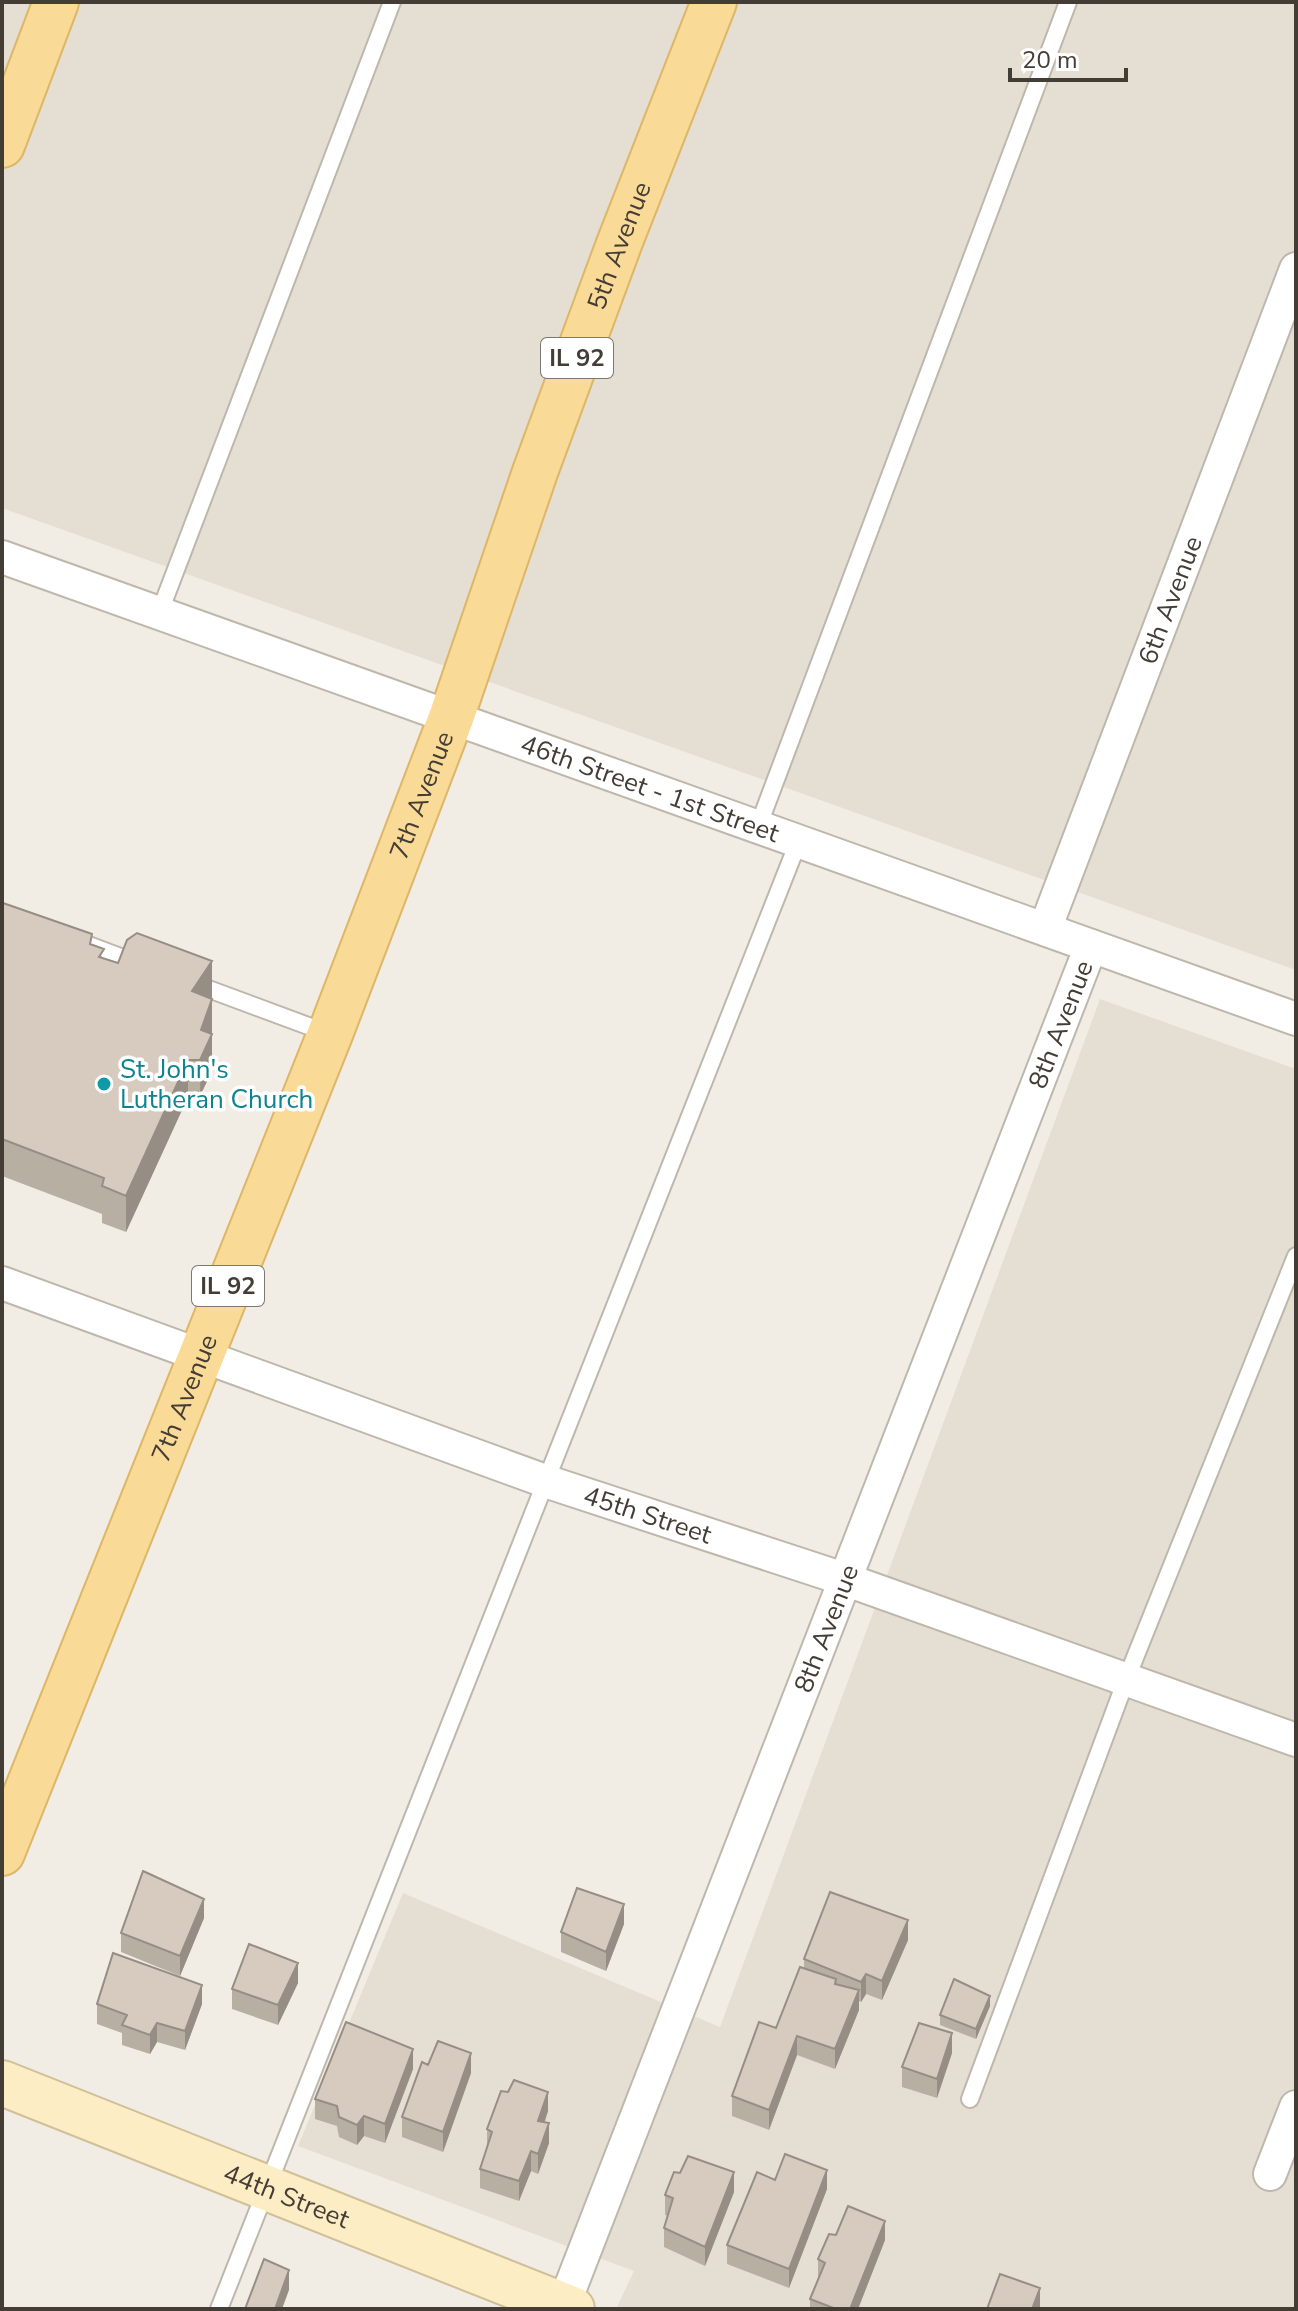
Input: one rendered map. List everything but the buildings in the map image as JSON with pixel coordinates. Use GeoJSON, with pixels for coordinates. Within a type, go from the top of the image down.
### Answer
{"type":"FeatureCollection","features":[{"type":"Feature","properties":{"kind":"main road"},"geometry":{"type":"LineString","coordinates":[[2,145],[56,2]]}},
{"type":"Feature","properties":{"kind":"main road","name":"5th Avenue"},"geometry":{"type":"LineString","coordinates":[[451,718],[535,472],[714,2]]}},
{"type":"Feature","properties":{"kind":"main road","name":"7th Avenue"},"geometry":{"type":"LineString","coordinates":[[2,1853],[330,1034],[451,718]]}},
{"type":"Feature","properties":{"kind":"street","name":"6th Avenue"},"geometry":{"type":"LineString","coordinates":[[1045,929],[1296,269]]}},
{"type":"Feature","properties":{"kind":"street","name":"46th Street - 1st Street"},"geometry":{"type":"LineString","coordinates":[[2,557],[1296,1019]]}},
{"type":"Feature","properties":{"kind":"street","name":"8th Avenue"},"geometry":{"type":"LineString","coordinates":[[566,2308],[844,1579],[1091,946]]}},
{"type":"Feature","properties":{"kind":"street","name":"45th Street"},"geometry":{"type":"LineString","coordinates":[[2,1283],[548,1482],[844,1579],[1296,1740]]}},
{"type":"Feature","properties":{"kind":"street","name":"44th Street"},"geometry":{"type":"LineString","coordinates":[[2,2083],[566,2308]]}},
{"type":"Feature","properties":{"kind":"street"},"geometry":{"type":"LineString","coordinates":[[1270,2174],[1296,2107]]}},
{"type":"Feature","properties":{"kind":"lane"},"geometry":{"type":"LineString","coordinates":[[159,614],[392,2]]}},
{"type":"Feature","properties":{"kind":"lane"},"geometry":{"type":"LineString","coordinates":[[758,827],[1068,2]]}},
{"type":"Feature","properties":{"kind":"lane"},"geometry":{"type":"LineString","coordinates":[[219,2309],[799,840]]}},
{"type":"Feature","properties":{"kind":"lane"},"geometry":{"type":"LineString","coordinates":[[76,941],[151,968]]}},
{"type":"Feature","properties":{"kind":"lane"},"geometry":{"type":"LineString","coordinates":[[181,979],[330,1034]]}},
{"type":"Feature","properties":{"kind":"lane"},"geometry":{"type":"LineString","coordinates":[[970,2099],[1126,1680],[1296,1256]]}},
{"type":"Feature","properties":{"kind":"shaded area"},"geometry":{"type":"Polygon","coordinates":[[[2,2],[1296,2],[1296,970],[2,508],[2,2]]]}},
{"type":"Feature","properties":{"kind":"shaded area"},"geometry":{"type":"Polygon","coordinates":[[[1100,999],[1296,1069],[1296,2309],[616,2309],[634,2271],[298,2146],[403,1893],[720,2027],[1100,999]]]}},
{"type":"Feature","properties":{"kind":"place","name":"St. John's Lutheran Church"},"geometry":{"type":"Point","coordinates":[104,1084]}}]}
